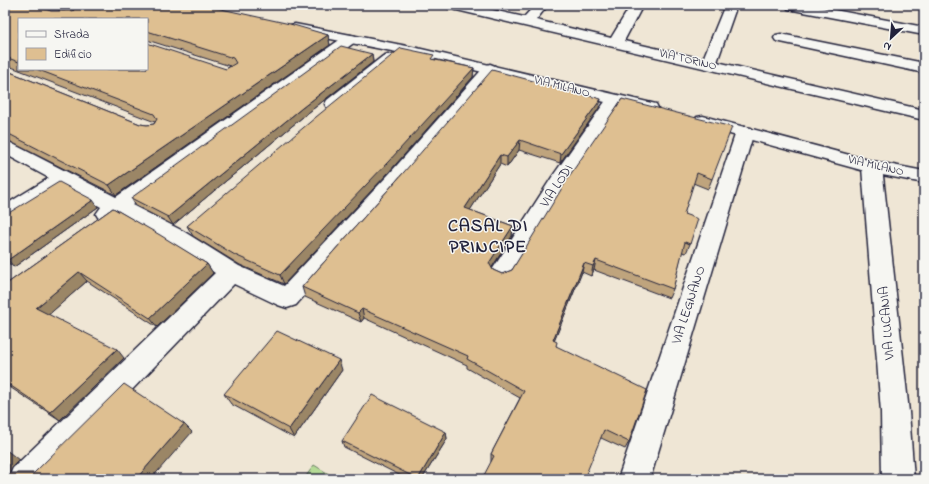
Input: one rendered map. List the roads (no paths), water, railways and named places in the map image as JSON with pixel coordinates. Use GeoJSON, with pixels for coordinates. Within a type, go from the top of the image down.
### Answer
{"type":"FeatureCollection","features":[{"type":"Feature","properties":{"kind":"street","name":"VIA TORINO"},"geometry":{"type":"LineString","coordinates":[[453,5],[924,115]]}},
{"type":"Feature","properties":{"kind":"street"},"geometry":{"type":"LineString","coordinates":[[526,23],[542,5]]}},
{"type":"Feature","properties":{"kind":"street"},"geometry":{"type":"LineString","coordinates":[[615,43],[637,5]]}},
{"type":"Feature","properties":{"kind":"street"},"geometry":{"type":"LineString","coordinates":[[708,65],[731,5]]}},
{"type":"Feature","properties":{"kind":"street"},"geometry":{"type":"LineString","coordinates":[[793,6],[924,31]]}},
{"type":"Feature","properties":{"kind":"street","name":"VIA MILANO"},"geometry":{"type":"LineString","coordinates":[[279,25],[490,69],[661,111]]}},
{"type":"Feature","properties":{"kind":"street"},"geometry":{"type":"LineString","coordinates":[[781,38],[924,68]]}},
{"type":"Feature","properties":{"kind":"street"},"geometry":{"type":"LineString","coordinates":[[91,225],[350,39]]}},
{"type":"Feature","properties":{"kind":"street"},"geometry":{"type":"LineString","coordinates":[[322,112],[400,50]]}},
{"type":"Feature","properties":{"kind":"street"},"geometry":{"type":"LineString","coordinates":[[5,147],[116,207],[181,232],[231,272],[287,298],[397,177],[490,69]]}},
{"type":"Feature","properties":{"kind":"street","name":"VIA LODI"},"geometry":{"type":"LineString","coordinates":[[502,274],[559,182],[615,100]]}},
{"type":"Feature","properties":{"kind":"street","name":"VIA MILANO"},"geometry":{"type":"LineString","coordinates":[[691,119],[872,167],[924,177]]}},
{"type":"Feature","properties":{"kind":"street","name":"VIA LEGNANO"},"geometry":{"type":"LineString","coordinates":[[634,479],[744,132]]}},
{"type":"Feature","properties":{"kind":"street","name":"VIA LUCANIA"},"geometry":{"type":"LineString","coordinates":[[872,167],[895,412],[898,479]]}},
{"type":"Feature","properties":{"kind":"street"},"geometry":{"type":"LineString","coordinates":[[5,215],[64,178]]}},
{"type":"Feature","properties":{"kind":"street"},"geometry":{"type":"LineString","coordinates":[[24,479],[231,272]]}},
{"type":"Feature","properties":{"kind":"district","name":"CASAL DI PRINCIPE"},"geometry":{"type":"Point","coordinates":[488,237]}}]}
